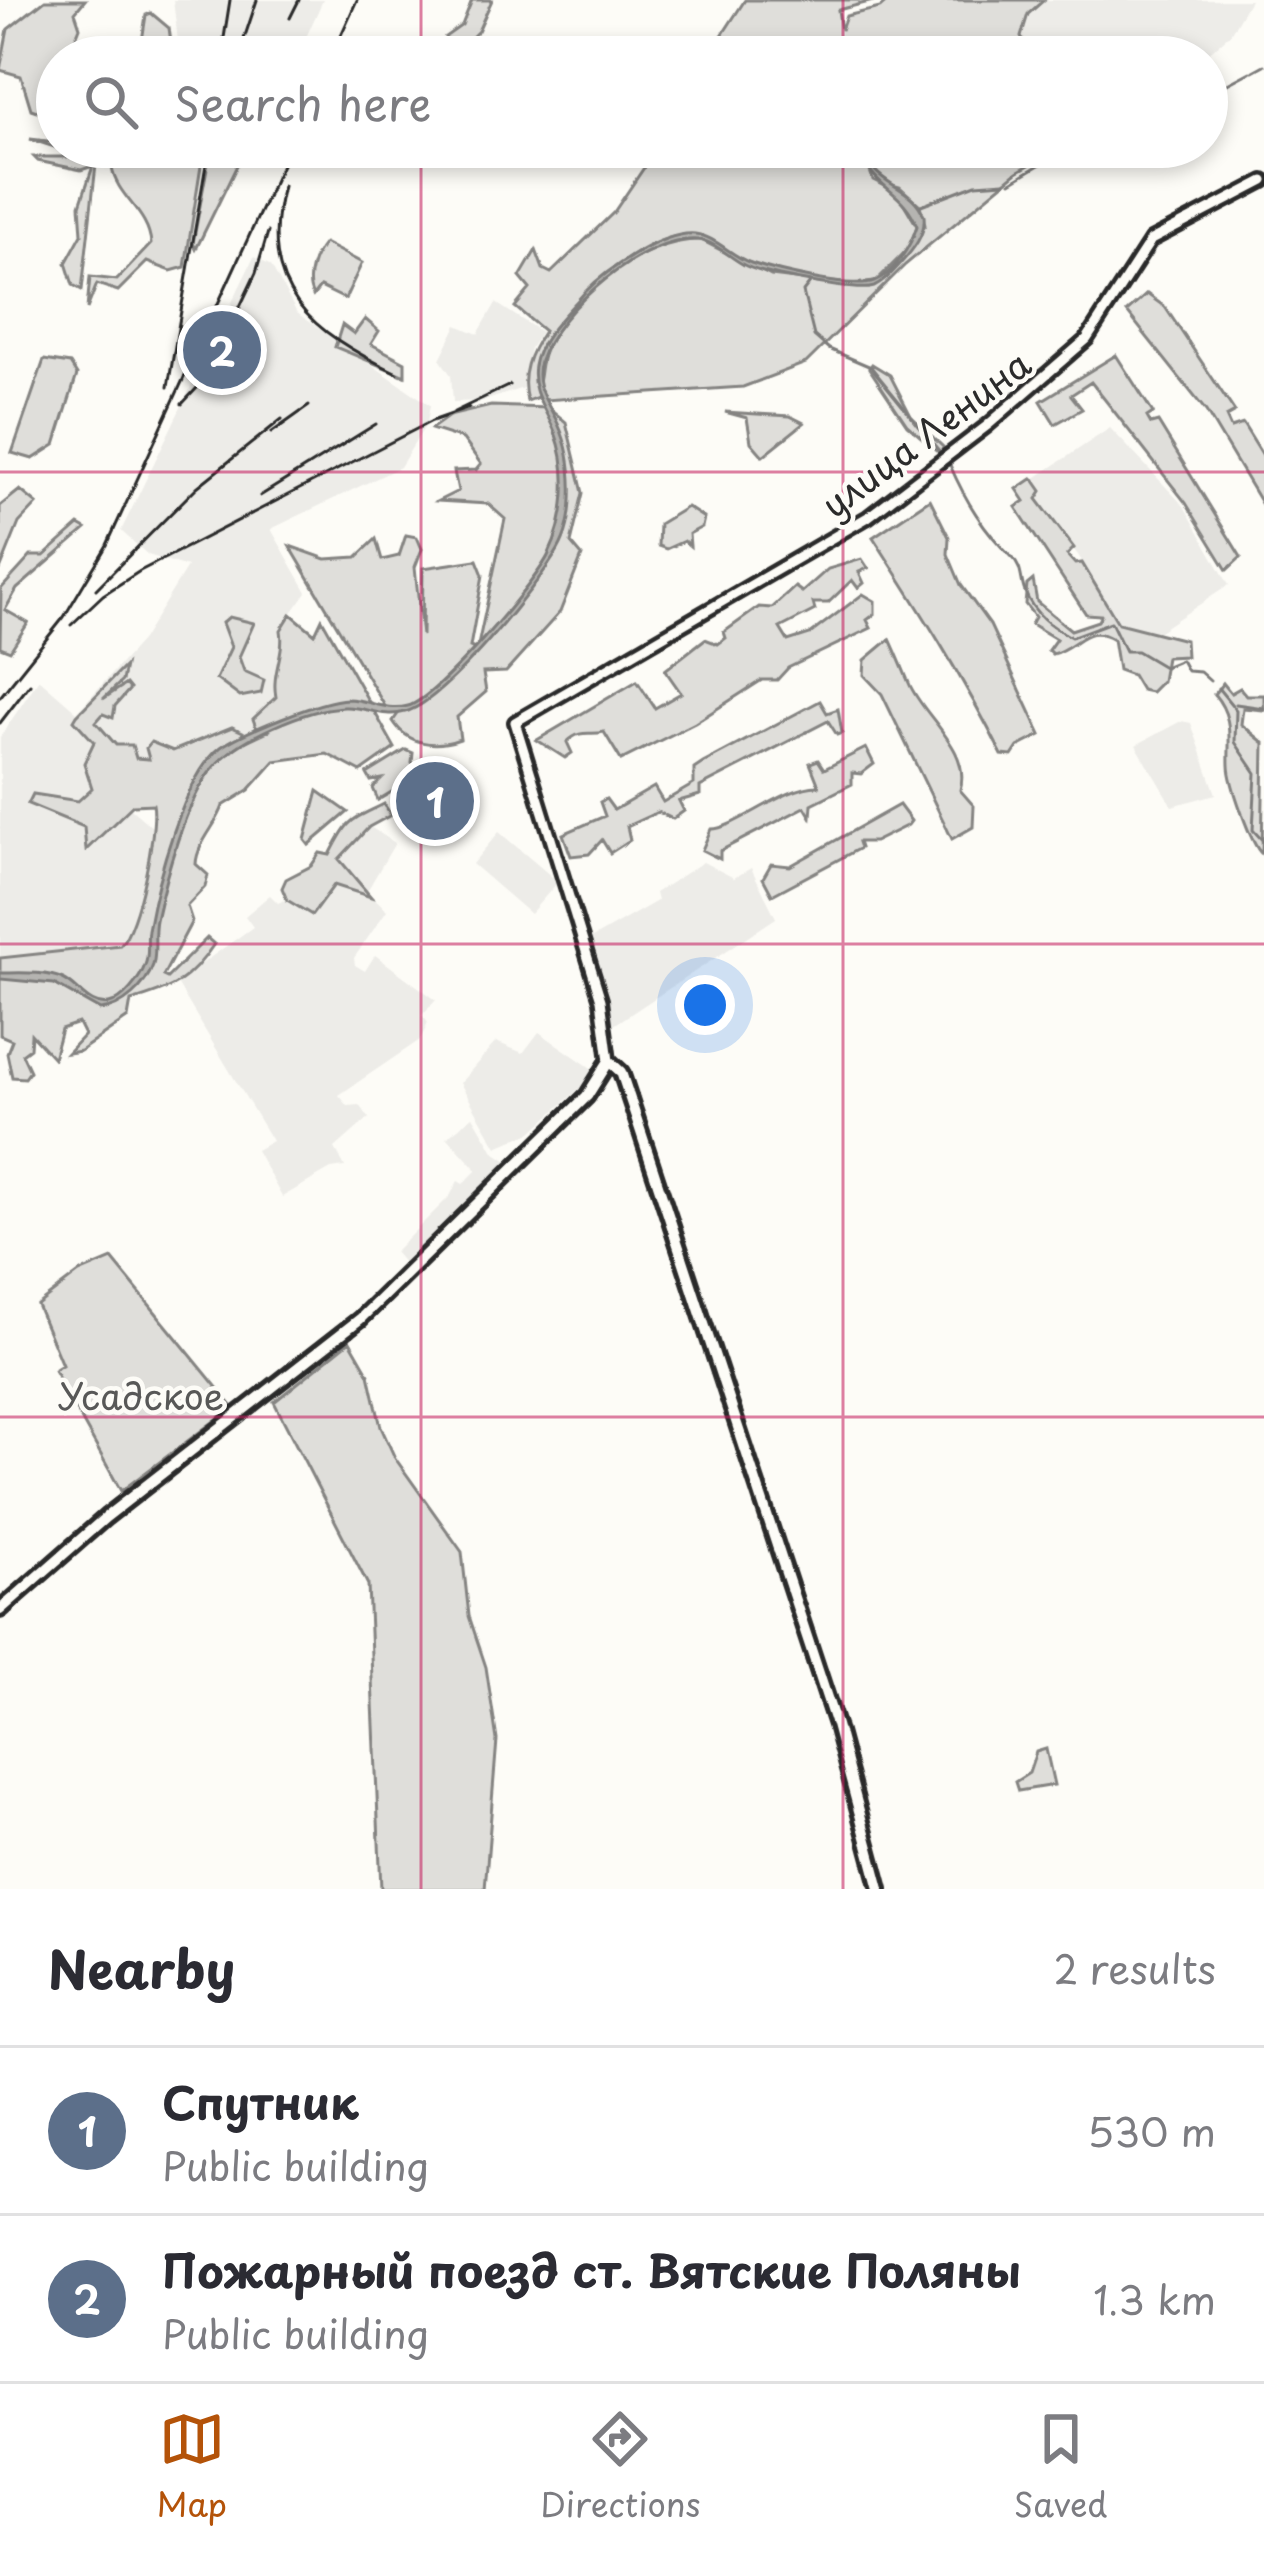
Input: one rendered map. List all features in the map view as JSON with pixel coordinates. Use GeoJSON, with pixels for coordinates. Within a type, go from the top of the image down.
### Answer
{"type":"FeatureCollection","features":[{"type":"Feature","properties":{"kind":"main road"},"geometry":{"type":"LineString","coordinates":[[0,1610],[119,1507],[360,1318],[587,1096],[609,1060],[625,1082],[821,1679],[880,1889]]}},
{"type":"Feature","properties":{"kind":"street","name":"улица Ленина"},"geometry":{"type":"LineString","coordinates":[[609,1060],[601,1000],[515,722],[868,517],[986,427],[1087,339],[1151,240],[1264,181]]}},
{"type":"Feature","properties":{"kind":"shaded area"},"geometry":{"type":"Polygon","coordinates":[[[173,0],[323,0],[307,36],[177,36],[173,0]]]}},
{"type":"Feature","properties":{"kind":"shaded area"},"geometry":{"type":"Polygon","coordinates":[[[1044,0],[1250,0],[1228,36],[1021,36],[1028,14],[1044,0]]]}},
{"type":"Feature","properties":{"kind":"shaded area"},"geometry":{"type":"Polygon","coordinates":[[[873,168],[910,196],[924,216],[923,229],[910,253],[874,287],[809,282],[770,274],[699,240],[654,249],[629,262],[583,299],[549,341],[538,371],[568,455],[571,505],[564,537],[547,567],[488,642],[442,688],[405,712],[344,707],[311,713],[255,736],[224,757],[203,782],[178,840],[156,920],[150,973],[125,1001],[100,1010],[54,984],[0,979],[0,973],[48,975],[69,982],[96,1003],[120,999],[143,971],[158,886],[184,805],[195,781],[221,747],[282,718],[335,701],[408,706],[440,683],[505,614],[548,556],[562,511],[560,447],[534,384],[534,366],[541,345],[585,292],[652,245],[695,234],[751,263],[777,270],[848,284],[874,282],[895,266],[917,226],[903,203],[871,171],[873,168]]]}},
{"type":"Feature","properties":{"kind":"shaded area"},"geometry":{"type":"Polygon","coordinates":[[[254,257],[271,266],[297,313],[430,405],[427,423],[400,467],[271,529],[307,592],[291,614],[289,691],[270,723],[169,761],[114,753],[110,791],[153,828],[148,898],[120,949],[0,962],[0,737],[39,679],[77,712],[142,640],[187,567],[148,555],[121,531],[254,257]]]}},
{"type":"Feature","properties":{"kind":"shaded area"},"geometry":{"type":"Polygon","coordinates":[[[496,303],[541,332],[530,348],[523,388],[484,401],[453,402],[451,375],[440,359],[457,325],[478,334],[496,303]]]}},
{"type":"Feature","properties":{"kind":"shaded area"},"geometry":{"type":"Polygon","coordinates":[[[1110,428],[1184,506],[1229,585],[1135,647],[1078,555],[1025,485],[1110,428]]]}},
{"type":"Feature","properties":{"kind":"shaded area"},"geometry":{"type":"Polygon","coordinates":[[[1181,721],[1191,723],[1216,794],[1172,806],[1136,745],[1181,721]]]}},
{"type":"Feature","properties":{"kind":"shaded area"},"geometry":{"type":"Polygon","coordinates":[[[364,823],[395,843],[367,891],[387,910],[354,958],[355,965],[365,971],[375,955],[436,1000],[422,1015],[428,1023],[420,1040],[339,1095],[348,1106],[360,1105],[369,1118],[335,1148],[345,1167],[331,1169],[282,1197],[256,1150],[272,1141],[176,982],[253,927],[245,916],[270,895],[278,903],[289,898],[294,905],[342,872],[336,867],[364,823]]]}},
{"type":"Feature","properties":{"kind":"shaded area"},"geometry":{"type":"Polygon","coordinates":[[[499,832],[558,882],[530,914],[472,864],[499,832]]]}},
{"type":"Feature","properties":{"kind":"shaded area"},"geometry":{"type":"Polygon","coordinates":[[[703,862],[734,878],[751,868],[776,918],[614,1025],[587,941],[657,901],[655,893],[703,862]]]}},
{"type":"Feature","properties":{"kind":"shaded area"},"geometry":{"type":"Polygon","coordinates":[[[539,1032],[597,1072],[532,1132],[497,1147],[460,1083],[496,1042],[523,1053],[539,1032]]]}},
{"type":"Feature","properties":{"kind":"shaded area"},"geometry":{"type":"Polygon","coordinates":[[[473,1116],[495,1153],[509,1162],[405,1265],[394,1252],[450,1196],[458,1181],[463,1184],[477,1170],[447,1137],[473,1116]]]}},
{"type":"Feature","properties":{"kind":"green space"},"geometry":{"type":"Polygon","coordinates":[[[45,0],[85,0],[75,12],[80,27],[76,36],[36,36],[36,111],[31,109],[21,76],[0,70],[8,29],[45,0]]]}},
{"type":"Feature","properties":{"kind":"green space"},"geometry":{"type":"Polygon","coordinates":[[[472,0],[492,0],[473,36],[446,36],[462,25],[472,0]]]}},
{"type":"Feature","properties":{"kind":"green space"},"geometry":{"type":"Polygon","coordinates":[[[745,0],[877,0],[838,10],[841,30],[846,16],[880,8],[889,0],[1044,0],[1028,14],[1021,36],[722,36],[745,0]]]}},
{"type":"Feature","properties":{"kind":"green space"},"geometry":{"type":"Polygon","coordinates":[[[151,13],[169,28],[170,36],[143,36],[146,15],[151,13]]]}},
{"type":"Feature","properties":{"kind":"green space"},"geometry":{"type":"Polygon","coordinates":[[[96,168],[82,290],[73,285],[66,263],[82,234],[80,205],[96,168]]]}},
{"type":"Feature","properties":{"kind":"green space"},"geometry":{"type":"Polygon","coordinates":[[[112,168],[201,168],[185,267],[171,271],[147,262],[118,291],[97,284],[87,309],[90,277],[117,280],[151,244],[145,223],[112,168]]]}},
{"type":"Feature","properties":{"kind":"green space"},"geometry":{"type":"Polygon","coordinates":[[[207,168],[236,168],[196,249],[193,243],[207,168]]]}},
{"type":"Feature","properties":{"kind":"green space"},"geometry":{"type":"Polygon","coordinates":[[[644,168],[869,168],[873,180],[897,192],[917,226],[909,248],[875,282],[827,282],[776,272],[689,235],[651,245],[612,271],[559,322],[539,356],[538,397],[527,401],[527,364],[544,331],[515,307],[530,289],[520,277],[536,250],[543,269],[551,273],[614,212],[644,168]]]}},
{"type":"Feature","properties":{"kind":"green space"},"geometry":{"type":"Polygon","coordinates":[[[870,168],[1024,168],[905,265],[806,363],[743,387],[544,400],[537,386],[545,350],[556,330],[589,292],[654,249],[701,240],[771,276],[869,288],[898,266],[925,225],[920,205],[900,187],[878,181],[870,168]]]}},
{"type":"Feature","properties":{"kind":"green space"},"geometry":{"type":"Polygon","coordinates":[[[324,243],[362,263],[345,299],[320,287],[313,296],[310,290],[311,268],[324,243]]]}},
{"type":"Feature","properties":{"kind":"green space"},"geometry":{"type":"Polygon","coordinates":[[[1147,294],[1165,307],[1235,412],[1226,417],[1231,428],[1243,424],[1264,458],[1264,508],[1206,411],[1127,312],[1147,294]]]}},
{"type":"Feature","properties":{"kind":"green space"},"geometry":{"type":"Polygon","coordinates":[[[365,319],[379,331],[371,344],[405,362],[405,376],[335,347],[342,325],[354,334],[365,319]]]}},
{"type":"Feature","properties":{"kind":"green space"},"geometry":{"type":"Polygon","coordinates":[[[1116,355],[1153,413],[1147,417],[1151,424],[1158,422],[1241,557],[1227,570],[1186,503],[1091,382],[1071,395],[1082,409],[1055,424],[1041,401],[1116,355]]]}},
{"type":"Feature","properties":{"kind":"green space"},"geometry":{"type":"Polygon","coordinates":[[[44,360],[70,364],[77,375],[55,445],[33,459],[12,453],[44,360]]]}},
{"type":"Feature","properties":{"kind":"green space"},"geometry":{"type":"Polygon","coordinates":[[[872,364],[890,375],[911,416],[943,447],[941,454],[907,425],[869,368],[872,364]]]}},
{"type":"Feature","properties":{"kind":"green space"},"geometry":{"type":"Polygon","coordinates":[[[491,406],[549,408],[566,422],[583,493],[571,543],[582,556],[560,612],[506,672],[483,673],[486,692],[457,717],[460,739],[423,742],[406,735],[393,721],[400,711],[386,708],[290,546],[326,559],[357,557],[376,539],[382,560],[399,556],[406,535],[417,537],[422,549],[415,567],[422,636],[423,568],[477,560],[483,575],[470,647],[477,650],[505,519],[488,504],[438,501],[458,491],[454,471],[476,470],[481,464],[463,439],[431,429],[449,416],[491,406]]]}},
{"type":"Feature","properties":{"kind":"green space"},"geometry":{"type":"Polygon","coordinates":[[[725,412],[790,416],[804,423],[763,456],[751,442],[747,418],[725,412]]]}},
{"type":"Feature","properties":{"kind":"green space"},"geometry":{"type":"Polygon","coordinates":[[[1033,478],[1042,491],[1037,499],[1074,548],[1067,555],[1075,564],[1082,563],[1118,623],[1185,640],[1186,656],[1166,657],[1162,681],[1151,692],[1141,690],[1132,675],[1118,670],[1113,639],[1089,634],[1052,654],[1048,650],[1056,639],[1031,624],[1035,617],[1025,604],[1027,585],[1033,580],[1037,602],[1071,630],[1098,621],[1101,615],[1086,614],[1016,507],[1025,501],[1017,489],[1033,478]]]}},
{"type":"Feature","properties":{"kind":"green space"},"geometry":{"type":"Polygon","coordinates":[[[20,490],[37,504],[19,523],[0,570],[0,506],[20,490]]]}},
{"type":"Feature","properties":{"kind":"green space"},"geometry":{"type":"Polygon","coordinates":[[[930,499],[949,537],[948,554],[961,585],[990,625],[1041,735],[1018,747],[1012,756],[1002,755],[957,671],[873,537],[930,499]]]}},
{"type":"Feature","properties":{"kind":"green space"},"geometry":{"type":"Polygon","coordinates":[[[687,507],[704,518],[702,527],[689,534],[690,546],[684,541],[666,549],[658,546],[659,524],[687,507]]]}},
{"type":"Feature","properties":{"kind":"green space"},"geometry":{"type":"Polygon","coordinates":[[[79,525],[86,529],[17,589],[5,610],[28,623],[10,651],[0,647],[1,589],[31,556],[44,556],[79,525]]]}},
{"type":"Feature","properties":{"kind":"green space"},"geometry":{"type":"Polygon","coordinates":[[[862,559],[868,568],[859,572],[864,583],[858,588],[852,580],[828,603],[813,603],[815,610],[780,628],[788,641],[810,634],[863,594],[875,601],[875,614],[867,620],[871,628],[788,668],[777,680],[762,680],[695,723],[621,760],[604,732],[572,738],[567,742],[572,753],[565,758],[537,740],[637,681],[655,708],[681,693],[665,670],[705,639],[718,644],[726,638],[724,632],[759,607],[772,608],[795,587],[802,592],[828,569],[862,559]]]}},
{"type":"Feature","properties":{"kind":"green space"},"geometry":{"type":"Polygon","coordinates":[[[291,614],[315,634],[322,619],[395,748],[361,772],[327,754],[275,761],[249,790],[223,806],[203,841],[196,864],[208,875],[205,887],[187,906],[192,921],[163,976],[167,978],[207,938],[214,944],[205,957],[178,982],[131,1001],[128,1018],[80,1051],[67,1053],[84,1035],[78,1023],[61,1029],[53,1058],[31,1034],[30,1048],[22,1054],[30,1071],[25,1078],[12,1077],[7,1053],[12,1040],[0,1035],[0,958],[120,945],[140,899],[150,854],[153,804],[133,805],[86,850],[84,827],[28,804],[33,794],[78,801],[92,788],[84,763],[94,742],[74,720],[77,715],[125,666],[122,681],[103,699],[126,684],[130,689],[115,706],[113,718],[103,714],[96,722],[116,745],[132,745],[136,758],[149,759],[146,748],[151,742],[173,751],[232,727],[243,732],[240,744],[268,731],[256,727],[253,719],[276,697],[281,630],[291,614]]]}},
{"type":"Feature","properties":{"kind":"green space"},"geometry":{"type":"Polygon","coordinates":[[[229,617],[254,623],[239,657],[244,671],[264,680],[261,693],[240,697],[216,679],[231,647],[222,623],[229,617]]]}},
{"type":"Feature","properties":{"kind":"green space"},"geometry":{"type":"Polygon","coordinates":[[[890,639],[916,696],[953,747],[962,775],[960,790],[974,806],[973,827],[952,839],[882,694],[864,675],[865,660],[890,639]]]}},
{"type":"Feature","properties":{"kind":"green space"},"geometry":{"type":"Polygon","coordinates":[[[1223,683],[1231,693],[1240,688],[1246,695],[1264,695],[1264,710],[1243,708],[1241,724],[1264,743],[1262,854],[1247,826],[1230,773],[1227,720],[1214,694],[1223,683]]]}},
{"type":"Feature","properties":{"kind":"green space"},"geometry":{"type":"Polygon","coordinates":[[[820,701],[827,713],[838,709],[842,733],[837,735],[828,721],[700,787],[700,795],[679,801],[684,811],[673,819],[658,812],[627,826],[630,840],[610,853],[602,840],[589,854],[571,856],[563,834],[605,816],[600,802],[606,799],[614,810],[654,787],[663,802],[694,784],[694,769],[703,763],[820,701]]]}},
{"type":"Feature","properties":{"kind":"green space"},"geometry":{"type":"Polygon","coordinates":[[[866,748],[874,764],[861,774],[852,773],[852,784],[812,804],[811,817],[805,807],[720,851],[720,859],[702,850],[711,829],[733,823],[791,792],[819,786],[810,763],[818,760],[824,769],[866,748]]]}},
{"type":"Feature","properties":{"kind":"green space"},"geometry":{"type":"Polygon","coordinates":[[[406,750],[413,753],[412,763],[419,769],[409,789],[414,804],[399,802],[395,790],[378,800],[373,788],[382,779],[371,781],[367,774],[406,750]]]}},
{"type":"Feature","properties":{"kind":"green space"},"geometry":{"type":"Polygon","coordinates":[[[318,791],[348,812],[309,845],[305,840],[318,791]]]}},
{"type":"Feature","properties":{"kind":"green space"},"geometry":{"type":"Polygon","coordinates":[[[384,804],[391,815],[369,827],[339,859],[371,897],[334,885],[312,915],[287,900],[282,888],[286,879],[311,866],[320,853],[330,855],[351,822],[384,804]]]}},
{"type":"Feature","properties":{"kind":"green space"},"geometry":{"type":"Polygon","coordinates":[[[899,805],[911,821],[908,825],[874,842],[858,842],[860,848],[772,895],[763,878],[771,864],[790,866],[899,805]]]}},
{"type":"Feature","properties":{"kind":"green space","name":"Усадское"},"geometry":{"type":"Polygon","coordinates":[[[112,1259],[233,1407],[121,1491],[54,1370],[62,1365],[37,1305],[79,1273],[112,1259]]]}},
{"type":"Feature","properties":{"kind":"green space"},"geometry":{"type":"Polygon","coordinates":[[[350,1341],[369,1374],[381,1427],[395,1458],[462,1552],[469,1616],[486,1667],[497,1740],[485,1889],[381,1889],[368,1585],[274,1402],[350,1341]]]}},
{"type":"Feature","properties":{"kind":"green space"},"geometry":{"type":"Polygon","coordinates":[[[1046,1749],[1054,1785],[1018,1791],[1015,1782],[1029,1773],[1036,1752],[1046,1749]]]}},
{"type":"Feature","properties":{"kind":"waterway"},"geometry":{"type":"LineString","coordinates":[[1253,71],[1264,65]]}},
{"type":"Feature","properties":{"kind":"waterway"},"geometry":{"type":"LineString","coordinates":[[1228,84],[1250,72]]}},
{"type":"Feature","properties":{"kind":"waterway"},"geometry":{"type":"LineString","coordinates":[[1011,182],[1034,168]]}},
{"type":"Feature","properties":{"kind":"waterway"},"geometry":{"type":"LineString","coordinates":[[921,205],[976,184],[1005,182]]}},
{"type":"Feature","properties":{"kind":"waterway"},"geometry":{"type":"LineString","coordinates":[[810,283],[803,292],[814,336],[829,349],[871,367],[940,452]]}},
{"type":"Feature","properties":{"kind":"waterway"},"geometry":{"type":"LineString","coordinates":[[950,465],[977,515],[1018,566],[1033,607],[1050,624],[1071,637],[1111,622],[1125,651],[1137,651],[1164,667],[1181,660],[1187,671],[1200,672],[1210,681]]}},
{"type":"Feature","properties":{"kind":"waterway"},"geometry":{"type":"LineString","coordinates":[[1218,688],[1236,710],[1235,742],[1256,773],[1253,830],[1264,842]]}},
{"type":"Feature","properties":{"kind":"waterway"},"geometry":{"type":"LineString","coordinates":[[1236,704],[1264,708]]}},
{"type":"Feature","properties":{"kind":"railway"},"geometry":{"type":"LineString","coordinates":[[224,36],[230,0]]}},
{"type":"Feature","properties":{"kind":"railway"},"geometry":{"type":"LineString","coordinates":[[245,36],[257,0]]}},
{"type":"Feature","properties":{"kind":"railway"},"geometry":{"type":"LineString","coordinates":[[290,18],[299,0]]}},
{"type":"Feature","properties":{"kind":"railway"},"geometry":{"type":"LineString","coordinates":[[341,36],[357,0]]}},
{"type":"Feature","properties":{"kind":"railway"},"geometry":{"type":"LineString","coordinates":[[168,387],[205,168]]}},
{"type":"Feature","properties":{"kind":"railway"},"geometry":{"type":"LineString","coordinates":[[0,697],[64,617],[107,545],[280,168]]}},
{"type":"Feature","properties":{"kind":"railway"},"geometry":{"type":"LineString","coordinates":[[283,186],[277,253],[298,303],[339,341],[397,373]]}},
{"type":"Feature","properties":{"kind":"railway"},"geometry":{"type":"LineString","coordinates":[[210,370],[256,273],[268,232]]}},
{"type":"Feature","properties":{"kind":"railway"},"geometry":{"type":"LineString","coordinates":[[182,404],[211,373],[258,349]]}},
{"type":"Feature","properties":{"kind":"railway"},"geometry":{"type":"LineString","coordinates":[[454,412],[510,385]]}},
{"type":"Feature","properties":{"kind":"railway"},"geometry":{"type":"LineString","coordinates":[[271,433],[309,406]]}},
{"type":"Feature","properties":{"kind":"railway"},"geometry":{"type":"LineString","coordinates":[[71,625],[103,595],[140,571],[432,421],[469,408]]}},
{"type":"Feature","properties":{"kind":"railway"},"geometry":{"type":"LineString","coordinates":[[96,589],[197,487],[282,419]]}},
{"type":"Feature","properties":{"kind":"railway"},"geometry":{"type":"LineString","coordinates":[[260,496],[376,424]]}},
{"type":"Feature","properties":{"kind":"railway"},"geometry":{"type":"LineString","coordinates":[[0,723],[30,684]]}},
{"type":"Feature","properties":{"kind":"place","name":"Пожарный поезд ст. Вятские Поляны"},"geometry":{"type":"Point","coordinates":[222,350]}},
{"type":"Feature","properties":{"kind":"place","name":"Спутник"},"geometry":{"type":"Point","coordinates":[435,801]}}]}
